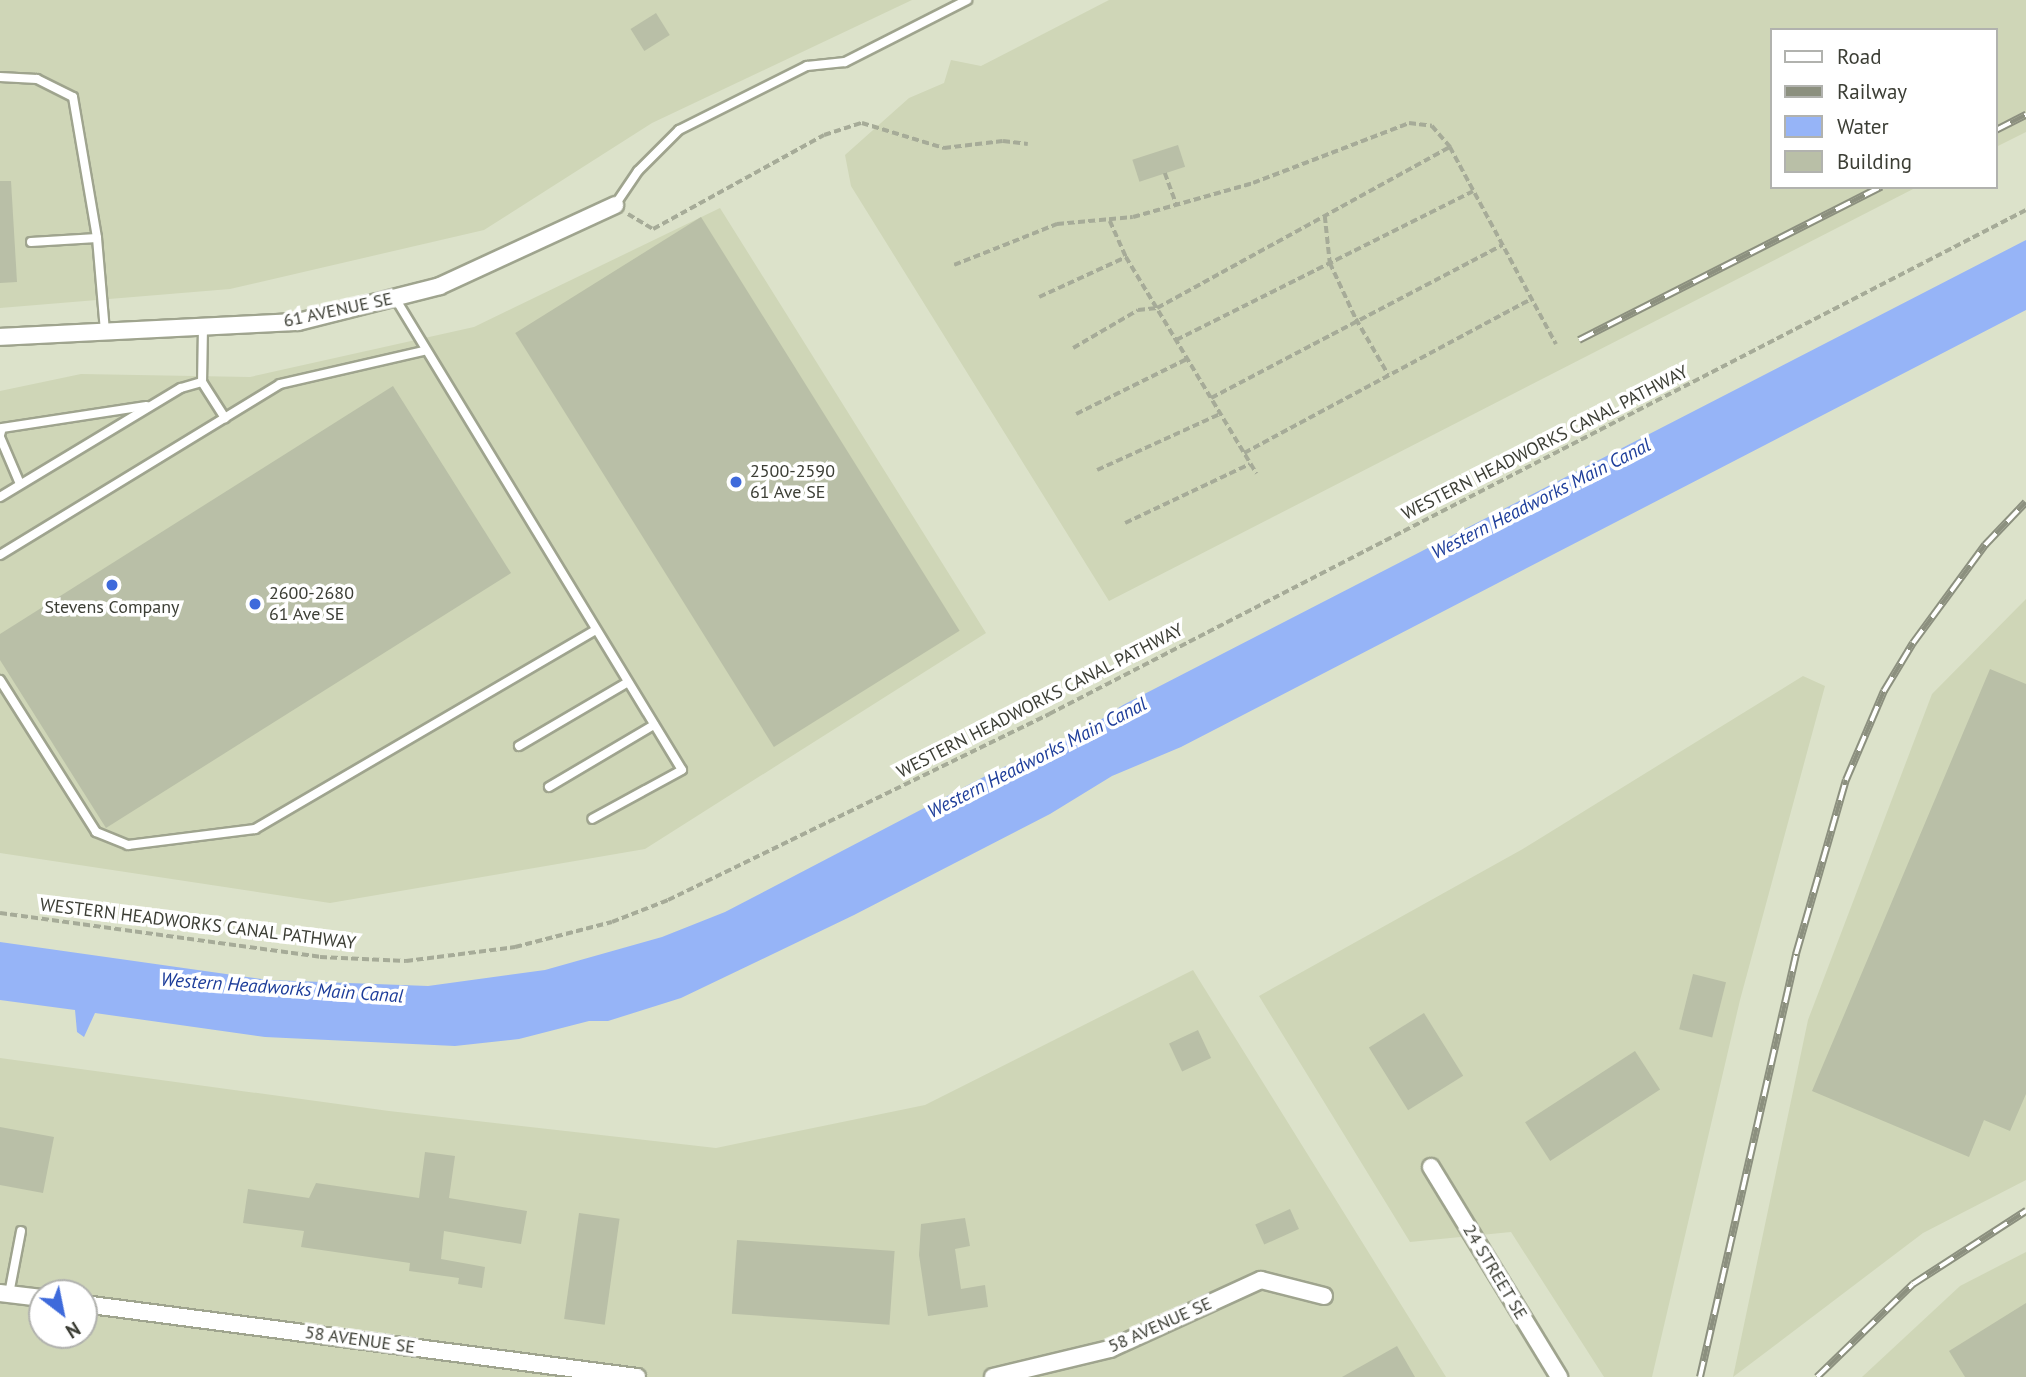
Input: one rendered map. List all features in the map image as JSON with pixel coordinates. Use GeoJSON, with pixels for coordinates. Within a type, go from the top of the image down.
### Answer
{"type":"FeatureCollection","features":[{"type":"Feature","properties":{"kind":"street","name":"61 AVENUE SE"},"geometry":{"type":"LineString","coordinates":[[0,337],[298,322],[440,286],[615,205]]}},
{"type":"Feature","properties":{"kind":"street","name":"24 STREET SE"},"geometry":{"type":"LineString","coordinates":[[1431,1167],[1559,1377]]}},
{"type":"Feature","properties":{"kind":"street","name":"58 AVENUE SE"},"geometry":{"type":"LineString","coordinates":[[993,1377],[1110,1349],[1261,1280],[1324,1296]]}},
{"type":"Feature","properties":{"kind":"street"},"geometry":{"type":"LineString","coordinates":[[4,1293],[28,1296]]}},
{"type":"Feature","properties":{"kind":"street","name":"58 AVENUE SE"},"geometry":{"type":"LineString","coordinates":[[98,1306],[568,1373],[636,1377]]}},
{"type":"Feature","properties":{"kind":"lane"},"geometry":{"type":"LineString","coordinates":[[615,205],[638,171],[679,130],[807,66],[845,62],[967,0]]}},
{"type":"Feature","properties":{"kind":"lane"},"geometry":{"type":"LineString","coordinates":[[0,78],[37,79],[73,97],[97,238],[105,332]]}},
{"type":"Feature","properties":{"kind":"lane"},"geometry":{"type":"LineString","coordinates":[[31,242],[97,238]]}},
{"type":"Feature","properties":{"kind":"lane"},"geometry":{"type":"LineString","coordinates":[[395,298],[423,351],[682,769],[592,820]]}},
{"type":"Feature","properties":{"kind":"lane"},"geometry":{"type":"LineString","coordinates":[[203,327],[202,382],[225,418]]}},
{"type":"Feature","properties":{"kind":"lane"},"geometry":{"type":"LineString","coordinates":[[0,555],[280,384],[423,351]]}},
{"type":"Feature","properties":{"kind":"lane"},"geometry":{"type":"LineString","coordinates":[[0,497],[181,387],[202,382]]}},
{"type":"Feature","properties":{"kind":"lane"},"geometry":{"type":"LineString","coordinates":[[20,484],[0,436],[2,428],[153,405]]}},
{"type":"Feature","properties":{"kind":"lane"},"geometry":{"type":"LineString","coordinates":[[0,680],[96,832],[128,845],[255,830],[596,630]]}},
{"type":"Feature","properties":{"kind":"lane"},"geometry":{"type":"LineString","coordinates":[[519,746],[628,682]]}},
{"type":"Feature","properties":{"kind":"lane"},"geometry":{"type":"LineString","coordinates":[[549,787],[654,725]]}},
{"type":"Feature","properties":{"kind":"lane"},"geometry":{"type":"LineString","coordinates":[[4,1293],[21,1231]]}},
{"type":"Feature","properties":{"kind":"path"},"geometry":{"type":"LineString","coordinates":[[615,205],[653,229],[824,135],[862,123],[880,125],[919,143],[944,149],[1003,141],[1028,144]]}},
{"type":"Feature","properties":{"kind":"path"},"geometry":{"type":"LineString","coordinates":[[954,265],[1057,224],[1110,221],[1176,205],[1253,183],[1409,123],[1432,126],[1450,148],[1556,344]]}},
{"type":"Feature","properties":{"kind":"path"},"geometry":{"type":"LineString","coordinates":[[1073,348],[1138,310],[1157,308],[1450,148]]}},
{"type":"Feature","properties":{"kind":"path"},"geometry":{"type":"LineString","coordinates":[[1165,173],[1176,205]]}},
{"type":"Feature","properties":{"kind":"path"},"geometry":{"type":"LineString","coordinates":[[1176,340],[1473,191]]}},
{"type":"Feature","properties":{"kind":"path","name":"WESTERN HEADWORKS CANAL PATHWAY"},"geometry":{"type":"LineString","coordinates":[[0,913],[320,957],[406,961],[515,947],[612,922],[668,900],[1049,714],[2026,210]]}},
{"type":"Feature","properties":{"kind":"path"},"geometry":{"type":"LineString","coordinates":[[1325,216],[1330,262],[1356,319],[1388,374]]}},
{"type":"Feature","properties":{"kind":"path"},"geometry":{"type":"LineString","coordinates":[[1110,221],[1126,257],[1257,474]]}},
{"type":"Feature","properties":{"kind":"path"},"geometry":{"type":"LineString","coordinates":[[1210,398],[1356,319],[1502,245]]}},
{"type":"Feature","properties":{"kind":"path"},"geometry":{"type":"LineString","coordinates":[[1039,297],[1126,257]]}},
{"type":"Feature","properties":{"kind":"path"},"geometry":{"type":"LineString","coordinates":[[1244,453],[1531,299]]}},
{"type":"Feature","properties":{"kind":"path"},"geometry":{"type":"LineString","coordinates":[[1076,414],[1188,359]]}},
{"type":"Feature","properties":{"kind":"path"},"geometry":{"type":"LineString","coordinates":[[1097,470],[1220,414]]}},
{"type":"Feature","properties":{"kind":"path"},"geometry":{"type":"LineString","coordinates":[[1125,523],[1250,464]]}},
{"type":"Feature","properties":{"kind":"shaded area"},"geometry":{"type":"Polygon","coordinates":[[[0,0],[912,0],[652,123],[484,230],[230,289],[0,308],[0,0]]]}},
{"type":"Feature","properties":{"kind":"shaded area"},"geometry":{"type":"Polygon","coordinates":[[[1109,0],[2026,0],[2026,132],[1998,146],[1998,28],[1770,28],[1770,189],[1913,189],[1109,601],[851,186],[845,155],[909,98],[944,83],[951,60],[981,66],[1109,0]]]}},
{"type":"Feature","properties":{"kind":"shaded area"},"geometry":{"type":"Polygon","coordinates":[[[720,208],[986,633],[645,849],[330,903],[0,853],[0,391],[81,374],[250,377],[474,327],[720,208]]]}},
{"type":"Feature","properties":{"kind":"shaded area"},"geometry":{"type":"Polygon","coordinates":[[[2026,599],[2026,1180],[1923,1233],[1733,1377],[1808,1020],[1932,694],[2026,599]]]}},
{"type":"Feature","properties":{"kind":"shaded area"},"geometry":{"type":"Polygon","coordinates":[[[1803,676],[1825,686],[1740,1000],[1652,1377],[1604,1377],[1511,1232],[1410,1242],[1259,996],[1521,850],[1803,676]]]}},
{"type":"Feature","properties":{"kind":"shaded area"},"geometry":{"type":"Polygon","coordinates":[[[1193,970],[1446,1377],[0,1377],[0,1058],[389,1111],[716,1148],[925,1105],[1193,970]]]}},
{"type":"Feature","properties":{"kind":"shaded area"},"geometry":{"type":"Polygon","coordinates":[[[2026,1252],[2026,1377],[1862,1377],[1960,1286],[2026,1252]]]}},
{"type":"Feature","properties":{"kind":"water","name":"Western Headworks Main Canal"},"geometry":{"type":"Polygon","coordinates":[[[2026,240],[2026,310],[1181,747],[1112,776],[1050,814],[854,915],[681,998],[608,1021],[589,1021],[519,1039],[455,1046],[265,1037],[95,1013],[84,1037],[77,1032],[75,1010],[0,1000],[0,942],[269,980],[428,986],[545,970],[662,937],[725,912],[997,770],[1076,736],[1123,705],[2026,240]]]}},
{"type":"Feature","properties":{"kind":"building"},"geometry":{"type":"Polygon","coordinates":[[[656,13],[670,35],[644,51],[631,29],[656,13]]]}},
{"type":"Feature","properties":{"kind":"building"},"geometry":{"type":"Polygon","coordinates":[[[1178,145],[1185,167],[1139,182],[1132,160],[1178,145]]]}},
{"type":"Feature","properties":{"kind":"building"},"geometry":{"type":"Polygon","coordinates":[[[0,181],[11,181],[17,282],[0,283],[0,181]]]}},
{"type":"Feature","properties":{"kind":"building","name":"2500-2590 61 Ave SE"},"geometry":{"type":"Polygon","coordinates":[[[701,217],[960,631],[774,747],[515,333],[701,217]]]}},
{"type":"Feature","properties":{"kind":"building","name":"2600-2680 61 Ave SE"},"geometry":{"type":"Polygon","coordinates":[[[393,386],[511,573],[106,828],[0,660],[0,634],[393,386]]]}},
{"type":"Feature","properties":{"kind":"building"},"geometry":{"type":"Polygon","coordinates":[[[1990,669],[2026,684],[2026,1094],[2010,1131],[1984,1120],[1969,1157],[1812,1091],[1990,669]]]}},
{"type":"Feature","properties":{"kind":"building"},"geometry":{"type":"Polygon","coordinates":[[[1693,974],[1726,982],[1712,1038],[1679,1029],[1693,974]]]}},
{"type":"Feature","properties":{"kind":"building"},"geometry":{"type":"Polygon","coordinates":[[[1424,1013],[1463,1076],[1408,1110],[1369,1047],[1424,1013]]]}},
{"type":"Feature","properties":{"kind":"building"},"geometry":{"type":"Polygon","coordinates":[[[1198,1030],[1211,1058],[1182,1072],[1169,1044],[1198,1030]]]}},
{"type":"Feature","properties":{"kind":"building"},"geometry":{"type":"Polygon","coordinates":[[[1635,1051],[1660,1090],[1550,1161],[1525,1122],[1635,1051]]]}},
{"type":"Feature","properties":{"kind":"building"},"geometry":{"type":"Polygon","coordinates":[[[0,1127],[54,1137],[43,1193],[0,1185],[0,1127]]]}},
{"type":"Feature","properties":{"kind":"building"},"geometry":{"type":"Polygon","coordinates":[[[425,1152],[455,1156],[449,1198],[527,1211],[521,1244],[444,1231],[441,1259],[485,1267],[482,1288],[458,1284],[459,1278],[409,1271],[410,1263],[301,1247],[304,1231],[243,1223],[248,1189],[309,1198],[316,1183],[419,1198],[425,1152]]]}},
{"type":"Feature","properties":{"kind":"building"},"geometry":{"type":"Polygon","coordinates":[[[1290,1209],[1299,1229],[1264,1245],[1255,1224],[1290,1209]]]}},
{"type":"Feature","properties":{"kind":"building"},"geometry":{"type":"Polygon","coordinates":[[[579,1213],[620,1219],[605,1325],[564,1319],[579,1213]]]}},
{"type":"Feature","properties":{"kind":"building"},"geometry":{"type":"Polygon","coordinates":[[[965,1218],[970,1246],[955,1249],[961,1289],[985,1285],[988,1307],[928,1316],[919,1255],[921,1224],[965,1218]]]}},
{"type":"Feature","properties":{"kind":"building"},"geometry":{"type":"Polygon","coordinates":[[[737,1240],[895,1251],[889,1325],[732,1314],[737,1240]]]}},
{"type":"Feature","properties":{"kind":"building"},"geometry":{"type":"Polygon","coordinates":[[[2026,1303],[2026,1377],[1965,1377],[1949,1351],[2026,1303]]]}},
{"type":"Feature","properties":{"kind":"building"},"geometry":{"type":"Polygon","coordinates":[[[1397,1346],[1415,1377],[1342,1377],[1397,1346]]]}},
{"type":"Feature","properties":{"kind":"railway"},"geometry":{"type":"LineString","coordinates":[[1998,129],[2026,115]]}},
{"type":"Feature","properties":{"kind":"railway"},"geometry":{"type":"LineString","coordinates":[[1579,340],[1877,189]]}},
{"type":"Feature","properties":{"kind":"railway"},"geometry":{"type":"LineString","coordinates":[[1700,1377],[1796,954],[1846,780],[1884,691],[1913,643],[1985,545],[2026,502]]}},
{"type":"Feature","properties":{"kind":"railway"},"geometry":{"type":"LineString","coordinates":[[1817,1377],[1913,1284],[2026,1211]]}},
{"type":"Feature","properties":{"kind":"place","name":"2500-2590 61 Ave SE"},"geometry":{"type":"Point","coordinates":[736,482]}},
{"type":"Feature","properties":{"kind":"place","name":"Stevens Company"},"geometry":{"type":"Point","coordinates":[112,585]}},
{"type":"Feature","properties":{"kind":"place","name":"2600-2680 61 Ave SE"},"geometry":{"type":"Point","coordinates":[255,604]}}]}
